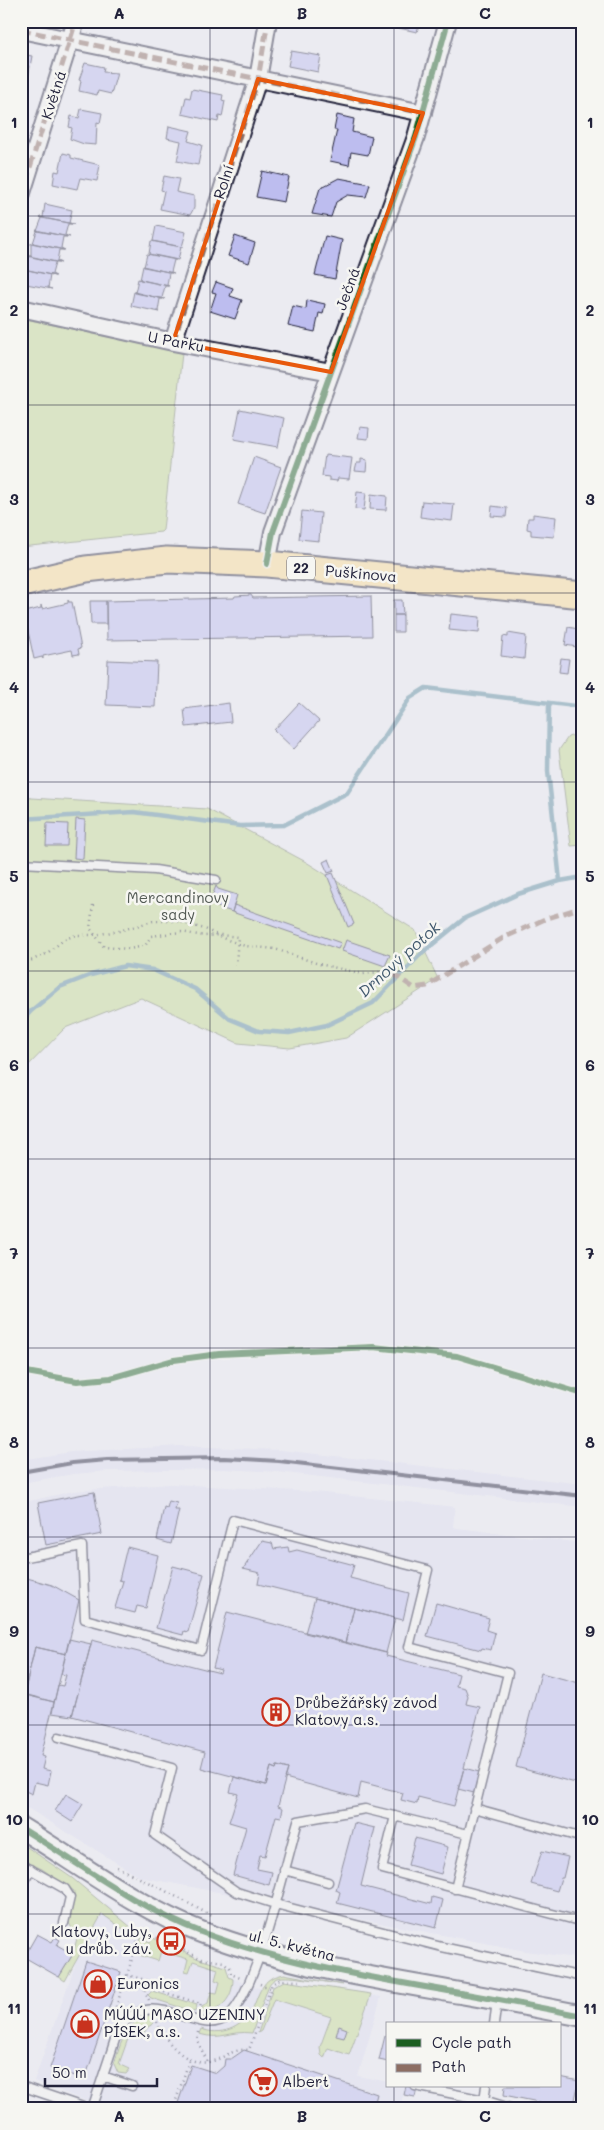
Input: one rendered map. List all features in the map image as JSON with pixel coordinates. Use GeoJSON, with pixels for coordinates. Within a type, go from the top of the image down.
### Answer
{"type":"FeatureCollection","features":[{"type":"Feature","properties":{"kind":"main road","name":"Puškinova"},"geometry":{"type":"LineString","coordinates":[[21,584],[86,569],[167,560],[267,564],[583,596]]}},
{"type":"Feature","properties":{"kind":"street","name":"Květná"},"geometry":{"type":"LineString","coordinates":[[21,196],[72,41],[76,21]]}},
{"type":"Feature","properties":{"kind":"street","name":"Rolní"},"geometry":{"type":"LineString","coordinates":[[173,342],[258,79],[268,21]]}},
{"type":"Feature","properties":{"kind":"street","name":"Ječná"},"geometry":{"type":"LineString","coordinates":[[267,564],[273,532],[416,136],[448,21]]}},
{"type":"Feature","properties":{"kind":"street"},"geometry":{"type":"LineString","coordinates":[[21,30],[422,113]]}},
{"type":"Feature","properties":{"kind":"street","name":"U Parku"},"geometry":{"type":"LineString","coordinates":[[21,308],[173,342],[331,372]]}},
{"type":"Feature","properties":{"kind":"street","name":"ul. 5. května"},"geometry":{"type":"LineString","coordinates":[[21,1828],[100,1879],[157,1912],[201,1932],[261,1952],[377,1979],[583,2016]]}},
{"type":"Feature","properties":{"kind":"lane"},"geometry":{"type":"LineString","coordinates":[[21,863],[156,870],[216,880]]}},
{"type":"Feature","properties":{"kind":"lane"},"geometry":{"type":"LineString","coordinates":[[21,1558],[82,1546],[85,1620],[201,1650],[233,1520],[428,1570],[409,1647],[508,1674],[455,1889]]}},
{"type":"Feature","properties":{"kind":"lane"},"geometry":{"type":"LineString","coordinates":[[59,1737],[172,1768],[155,1835],[237,1892],[274,1904],[442,1947],[583,1977]]}},
{"type":"Feature","properties":{"kind":"lane"},"geometry":{"type":"LineString","coordinates":[[474,1808],[583,1838]]}},
{"type":"Feature","properties":{"kind":"lane"},"geometry":{"type":"LineString","coordinates":[[21,2086],[90,2109],[118,2031],[127,2020],[138,2012],[152,2009],[210,2023],[226,2018],[236,2007],[250,1981],[261,1952],[298,1821],[365,1809],[468,1834]]}},
{"type":"Feature","properties":{"kind":"lane"},"geometry":{"type":"LineString","coordinates":[[395,1816],[382,1869],[583,1922]]}},
{"type":"Feature","properties":{"kind":"lane"},"geometry":{"type":"LineString","coordinates":[[21,1864],[65,1889],[70,1897],[64,1923]]}},
{"type":"Feature","properties":{"kind":"lane"},"geometry":{"type":"LineString","coordinates":[[21,1888],[31,1869]]}},
{"type":"Feature","properties":{"kind":"lane"},"geometry":{"type":"LineString","coordinates":[[284,1870],[328,1882]]}},
{"type":"Feature","properties":{"kind":"lane"},"geometry":{"type":"LineString","coordinates":[[494,2022],[497,2000]]}},
{"type":"Feature","properties":{"kind":"lane"},"geometry":{"type":"LineString","coordinates":[[103,2076],[132,2086]]}},
{"type":"Feature","properties":{"kind":"lane"},"geometry":{"type":"LineString","coordinates":[[425,2088],[484,2100],[513,2109]]}},
{"type":"Feature","properties":{"kind":"lane"},"geometry":{"type":"LineString","coordinates":[[483,2109],[486,2088]]}},
{"type":"Feature","properties":{"kind":"path"},"geometry":{"type":"LineString","coordinates":[[93,905],[90,928],[104,946],[129,949],[145,946],[151,936],[168,933],[181,932],[204,936],[221,935],[238,938],[236,965]]}},
{"type":"Feature","properties":{"kind":"path"},"geometry":{"type":"LineString","coordinates":[[23,964],[46,954],[65,939],[76,935],[119,932],[153,921],[176,921],[205,929],[245,946],[275,948],[319,964],[364,974],[387,971],[392,973]]}},
{"type":"Feature","properties":{"kind":"path"},"geometry":{"type":"LineString","coordinates":[[21,936],[23,964],[21,975]]}},
{"type":"Feature","properties":{"kind":"path"},"geometry":{"type":"LineString","coordinates":[[270,1988],[231,1974],[230,1968],[224,1962],[202,1959],[141,1930],[127,1975],[146,1980],[145,1991],[164,2036],[181,2055],[204,2062],[214,2061],[237,2050],[249,2050],[270,1988],[279,1980],[304,1982]]}},
{"type":"Feature","properties":{"kind":"path"},"geometry":{"type":"LineString","coordinates":[[173,2109],[190,2058]]}},
{"type":"Feature","properties":{"kind":"highlighted area"},"geometry":{"type":"Polygon","coordinates":[[[258,79],[423,113],[331,372],[173,342],[258,79]]]}},
{"type":"Feature","properties":{"kind":"shaded area"},"geometry":{"type":"Polygon","coordinates":[[[182,1446],[280,1450],[583,1484],[583,1507],[278,1472],[224,1469],[108,1471],[73,1474],[21,1483],[21,1460],[71,1452],[182,1446]]]}},
{"type":"Feature","properties":{"kind":"shaded area"},"geometry":{"type":"Polygon","coordinates":[[[171,1484],[314,1492],[455,1507],[453,1526],[456,1528],[583,1543],[583,1959],[526,1951],[140,1877],[21,1804],[21,1503],[74,1491],[171,1484]]]}},
{"type":"Feature","properties":{"kind":"shaded area"},"geometry":{"type":"Polygon","coordinates":[[[107,1905],[142,1938],[150,1942],[153,1938],[199,1959],[226,1967],[229,1977],[270,1992],[274,1984],[290,1982],[381,1997],[358,2076],[386,2082],[386,2088],[405,2088],[399,2109],[84,2109],[86,2101],[34,2081],[78,1957],[107,1905]]]}},
{"type":"Feature","properties":{"kind":"green space"},"geometry":{"type":"Polygon","coordinates":[[[21,318],[182,353],[163,530],[161,532],[21,547],[21,318]]]}},
{"type":"Feature","properties":{"kind":"green space"},"geometry":{"type":"Polygon","coordinates":[[[583,732],[583,845],[571,846],[559,750],[568,737],[583,732]]]}},
{"type":"Feature","properties":{"kind":"green space","name":"Mercandinovy sady"},"geometry":{"type":"Polygon","coordinates":[[[21,795],[31,798],[207,809],[306,862],[415,930],[438,979],[346,1038],[290,1048],[238,1043],[141,998],[65,1028],[21,1073],[21,795]]]}},
{"type":"Feature","properties":{"kind":"green space"},"geometry":{"type":"Polygon","coordinates":[[[21,1843],[72,1878],[138,1933],[136,1938],[102,1914],[65,1981],[59,1977],[73,1954],[77,1938],[69,1923],[74,1891],[42,1869],[21,1859],[21,1843]]]}},
{"type":"Feature","properties":{"kind":"green space"},"geometry":{"type":"Polygon","coordinates":[[[141,1938],[150,1942],[153,1938],[199,1959],[226,1967],[229,1977],[233,1979],[228,1998],[220,2007],[201,2013],[202,2007],[208,2003],[211,1992],[217,1993],[220,1982],[215,1980],[218,1969],[193,1961],[189,1972],[185,1971],[188,1959],[161,1951],[158,1961],[136,1954],[141,1938]]]}},
{"type":"Feature","properties":{"kind":"green space"},"geometry":{"type":"Polygon","coordinates":[[[284,1974],[343,1985],[299,1978],[277,1978],[269,1986],[252,2033],[244,2032],[221,2036],[199,2034],[201,2029],[215,2032],[223,2031],[242,2022],[252,2010],[260,1991],[266,1983],[284,1974]]]}},
{"type":"Feature","properties":{"kind":"green space"},"geometry":{"type":"Polygon","coordinates":[[[284,1981],[371,1994],[349,2055],[328,2048],[324,2058],[321,2055],[320,2047],[331,2017],[274,1999],[261,2031],[258,2033],[273,1987],[284,1981]]]}},
{"type":"Feature","properties":{"kind":"green space"},"geometry":{"type":"Polygon","coordinates":[[[152,1991],[197,2005],[195,2012],[151,1998],[148,1995],[152,1991]]]}},
{"type":"Feature","properties":{"kind":"green space"},"geometry":{"type":"Polygon","coordinates":[[[151,2015],[154,2023],[148,2027],[141,2037],[130,2033],[119,2064],[130,2069],[126,2074],[118,2073],[114,2064],[126,2034],[136,2022],[151,2015]]]}},
{"type":"Feature","properties":{"kind":"building"},"geometry":{"type":"Polygon","coordinates":[[[396,21],[420,21],[417,32],[394,27],[396,21]]]}},
{"type":"Feature","properties":{"kind":"building"},"geometry":{"type":"Polygon","coordinates":[[[291,51],[321,56],[318,72],[288,66],[291,51]]]}},
{"type":"Feature","properties":{"kind":"building"},"geometry":{"type":"Polygon","coordinates":[[[21,54],[32,56],[28,78],[21,77],[21,54]]]}},
{"type":"Feature","properties":{"kind":"building"},"geometry":{"type":"Polygon","coordinates":[[[85,63],[104,67],[103,72],[117,73],[111,94],[98,91],[97,95],[79,91],[81,81],[79,80],[85,63]]]}},
{"type":"Feature","properties":{"kind":"building"},"geometry":{"type":"Polygon","coordinates":[[[192,89],[223,95],[222,100],[225,101],[222,117],[219,116],[218,122],[182,114],[186,97],[190,98],[192,89]]]}},
{"type":"Feature","properties":{"kind":"building"},"geometry":{"type":"Polygon","coordinates":[[[81,109],[102,113],[100,123],[97,122],[96,145],[84,144],[70,139],[72,128],[69,127],[71,116],[79,118],[81,109]]]}},
{"type":"Feature","properties":{"kind":"building"},"geometry":{"type":"Polygon","coordinates":[[[337,115],[354,119],[352,132],[372,137],[368,155],[351,152],[349,165],[330,161],[337,130],[334,130],[337,115]]]}},
{"type":"Feature","properties":{"kind":"building"},"geometry":{"type":"Polygon","coordinates":[[[169,126],[191,131],[188,141],[202,145],[198,165],[177,161],[181,141],[167,138],[169,126]]]}},
{"type":"Feature","properties":{"kind":"building"},"geometry":{"type":"Polygon","coordinates":[[[63,153],[71,155],[71,158],[100,165],[97,181],[80,178],[77,189],[53,184],[55,171],[59,172],[63,153]]]}},
{"type":"Feature","properties":{"kind":"building"},"geometry":{"type":"Polygon","coordinates":[[[262,171],[289,177],[284,202],[256,197],[262,171]]]}},
{"type":"Feature","properties":{"kind":"building"},"geometry":{"type":"Polygon","coordinates":[[[164,176],[179,179],[176,192],[194,196],[194,208],[190,215],[160,209],[164,191],[161,190],[164,176]]]}},
{"type":"Feature","properties":{"kind":"building"},"geometry":{"type":"Polygon","coordinates":[[[339,178],[370,184],[366,197],[348,195],[336,202],[331,217],[312,214],[320,188],[339,178]]]}},
{"type":"Feature","properties":{"kind":"building"},"geometry":{"type":"Polygon","coordinates":[[[45,204],[72,210],[69,223],[74,224],[42,218],[45,204]]]}},
{"type":"Feature","properties":{"kind":"building"},"geometry":{"type":"Polygon","coordinates":[[[40,217],[72,224],[68,224],[65,235],[70,237],[37,231],[42,218],[40,217]]]}},
{"type":"Feature","properties":{"kind":"building"},"geometry":{"type":"Polygon","coordinates":[[[156,226],[186,232],[182,247],[153,241],[156,226]]]}},
{"type":"Feature","properties":{"kind":"building"},"geometry":{"type":"Polygon","coordinates":[[[36,230],[68,237],[63,237],[61,248],[65,250],[33,243],[36,230]]]}},
{"type":"Feature","properties":{"kind":"building"},"geometry":{"type":"Polygon","coordinates":[[[235,236],[255,243],[249,263],[228,256],[235,236]]]}},
{"type":"Feature","properties":{"kind":"building"},"geometry":{"type":"Polygon","coordinates":[[[325,236],[342,240],[335,279],[315,275],[325,236]]]}},
{"type":"Feature","properties":{"kind":"building"},"geometry":{"type":"Polygon","coordinates":[[[151,241],[181,247],[178,260],[149,254],[151,241]]]}},
{"type":"Feature","properties":{"kind":"building"},"geometry":{"type":"Polygon","coordinates":[[[31,243],[64,250],[59,250],[57,261],[61,263],[29,256],[31,256],[31,243]]]}},
{"type":"Feature","properties":{"kind":"building"},"geometry":{"type":"Polygon","coordinates":[[[147,254],[176,260],[174,260],[171,272],[174,273],[144,267],[147,254]]]}},
{"type":"Feature","properties":{"kind":"building"},"geometry":{"type":"Polygon","coordinates":[[[27,256],[59,263],[55,263],[52,274],[56,276],[24,269],[26,269],[27,256]]]}},
{"type":"Feature","properties":{"kind":"building"},"geometry":{"type":"Polygon","coordinates":[[[143,266],[172,273],[169,273],[167,285],[169,286],[140,280],[143,266]]]}},
{"type":"Feature","properties":{"kind":"building"},"geometry":{"type":"Polygon","coordinates":[[[23,269],[55,276],[50,275],[48,288],[52,289],[21,283],[23,269]]]}},
{"type":"Feature","properties":{"kind":"building"},"geometry":{"type":"Polygon","coordinates":[[[138,279],[168,286],[165,286],[162,298],[165,299],[135,293],[138,279]]]}},
{"type":"Feature","properties":{"kind":"building"},"geometry":{"type":"Polygon","coordinates":[[[216,282],[233,288],[230,296],[242,300],[235,319],[210,311],[216,293],[212,292],[216,282]]]}},
{"type":"Feature","properties":{"kind":"building"},"geometry":{"type":"Polygon","coordinates":[[[134,292],[163,299],[160,299],[158,311],[160,312],[131,306],[134,292]]]}},
{"type":"Feature","properties":{"kind":"building"},"geometry":{"type":"Polygon","coordinates":[[[307,300],[325,304],[323,314],[319,313],[315,332],[288,326],[293,306],[306,309],[307,300]]]}},
{"type":"Feature","properties":{"kind":"building"},"geometry":{"type":"Polygon","coordinates":[[[240,409],[284,418],[278,447],[234,439],[240,409]]]}},
{"type":"Feature","properties":{"kind":"building"},"geometry":{"type":"Polygon","coordinates":[[[360,427],[369,428],[368,439],[358,438],[360,427]]]}},
{"type":"Feature","properties":{"kind":"building"},"geometry":{"type":"Polygon","coordinates":[[[325,455],[352,458],[349,479],[338,478],[337,481],[329,480],[329,477],[322,476],[325,455]]]}},
{"type":"Feature","properties":{"kind":"building"},"geometry":{"type":"Polygon","coordinates":[[[254,457],[281,467],[265,513],[238,504],[254,457]]]}},
{"type":"Feature","properties":{"kind":"building"},"geometry":{"type":"Polygon","coordinates":[[[361,459],[367,460],[366,472],[355,471],[357,463],[361,463],[361,459]]]}},
{"type":"Feature","properties":{"kind":"building"},"geometry":{"type":"Polygon","coordinates":[[[357,492],[366,493],[364,510],[355,509],[357,492]]]}},
{"type":"Feature","properties":{"kind":"building"},"geometry":{"type":"Polygon","coordinates":[[[371,494],[387,496],[386,510],[370,509],[371,494]]]}},
{"type":"Feature","properties":{"kind":"building"},"geometry":{"type":"Polygon","coordinates":[[[422,501],[454,504],[452,521],[420,517],[422,501]]]}},
{"type":"Feature","properties":{"kind":"building"},"geometry":{"type":"Polygon","coordinates":[[[492,506],[507,508],[506,517],[491,516],[492,506]]]}},
{"type":"Feature","properties":{"kind":"building"},"geometry":{"type":"Polygon","coordinates":[[[302,511],[321,513],[319,541],[299,539],[302,511]]]}},
{"type":"Feature","properties":{"kind":"building"},"geometry":{"type":"Polygon","coordinates":[[[533,514],[556,517],[554,537],[531,535],[531,530],[527,529],[528,518],[533,518],[533,514]]]}},
{"type":"Feature","properties":{"kind":"building"},"geometry":{"type":"Polygon","coordinates":[[[251,595],[253,598],[371,596],[372,636],[107,640],[106,601],[234,598],[235,596],[251,595]]]}},
{"type":"Feature","properties":{"kind":"building"},"geometry":{"type":"Polygon","coordinates":[[[68,600],[72,602],[81,648],[78,649],[79,654],[73,655],[72,650],[43,656],[43,659],[42,657],[34,659],[24,612],[41,608],[41,605],[42,609],[68,603],[68,600]]]}},
{"type":"Feature","properties":{"kind":"building"},"geometry":{"type":"Polygon","coordinates":[[[394,600],[402,600],[403,615],[394,615],[394,600]]]}},
{"type":"Feature","properties":{"kind":"building"},"geometry":{"type":"Polygon","coordinates":[[[90,601],[106,601],[106,624],[91,624],[90,601]]]}},
{"type":"Feature","properties":{"kind":"building"},"geometry":{"type":"Polygon","coordinates":[[[451,614],[480,617],[479,633],[449,630],[451,614]]]}},
{"type":"Feature","properties":{"kind":"building"},"geometry":{"type":"Polygon","coordinates":[[[394,615],[403,615],[403,632],[394,632],[394,615]]]}},
{"type":"Feature","properties":{"kind":"building"},"geometry":{"type":"Polygon","coordinates":[[[568,627],[583,630],[583,648],[565,645],[568,627]]]}},
{"type":"Feature","properties":{"kind":"building"},"geometry":{"type":"Polygon","coordinates":[[[508,633],[526,636],[524,659],[501,656],[503,636],[508,637],[508,633]]]}},
{"type":"Feature","properties":{"kind":"building"},"geometry":{"type":"Polygon","coordinates":[[[561,658],[569,659],[567,673],[559,672],[561,658]]]}},
{"type":"Feature","properties":{"kind":"building"},"geometry":{"type":"Polygon","coordinates":[[[108,660],[157,662],[155,707],[106,705],[108,660]]]}},
{"type":"Feature","properties":{"kind":"building"},"geometry":{"type":"Polygon","coordinates":[[[229,703],[231,722],[186,727],[184,709],[229,703]]]}},
{"type":"Feature","properties":{"kind":"building"},"geometry":{"type":"Polygon","coordinates":[[[299,703],[319,721],[294,749],[274,730],[299,703]]]}},
{"type":"Feature","properties":{"kind":"building"},"geometry":{"type":"Polygon","coordinates":[[[76,819],[85,820],[83,859],[74,858],[76,819]]]}},
{"type":"Feature","properties":{"kind":"building"},"geometry":{"type":"Polygon","coordinates":[[[47,823],[68,824],[67,846],[46,846],[47,823]]]}},
{"type":"Feature","properties":{"kind":"building"},"geometry":{"type":"Polygon","coordinates":[[[329,859],[334,871],[328,873],[323,862],[329,859]]]}},
{"type":"Feature","properties":{"kind":"building"},"geometry":{"type":"Polygon","coordinates":[[[333,873],[354,924],[348,927],[327,875],[333,873]]]}},
{"type":"Feature","properties":{"kind":"building"},"geometry":{"type":"Polygon","coordinates":[[[216,886],[218,889],[237,895],[232,912],[209,904],[216,886]]]}},
{"type":"Feature","properties":{"kind":"building"},"geometry":{"type":"Polygon","coordinates":[[[234,905],[341,943],[338,949],[232,912],[234,905]]]}},
{"type":"Feature","properties":{"kind":"building"},"geometry":{"type":"Polygon","coordinates":[[[346,940],[390,955],[385,966],[342,951],[346,940]]]}},
{"type":"Feature","properties":{"kind":"building"},"geometry":{"type":"Polygon","coordinates":[[[94,1492],[102,1534],[46,1545],[38,1503],[94,1492]]]}},
{"type":"Feature","properties":{"kind":"building"},"geometry":{"type":"Polygon","coordinates":[[[169,1501],[177,1503],[175,1510],[179,1510],[171,1544],[157,1540],[164,1507],[167,1508],[169,1501]]]}},
{"type":"Feature","properties":{"kind":"building"},"geometry":{"type":"Polygon","coordinates":[[[262,1541],[272,1543],[274,1549],[288,1547],[289,1552],[297,1550],[354,1565],[350,1578],[409,1593],[403,1620],[258,1584],[260,1573],[243,1569],[262,1541]]]}},
{"type":"Feature","properties":{"kind":"building"},"geometry":{"type":"Polygon","coordinates":[[[127,1547],[158,1555],[146,1608],[137,1606],[135,1613],[115,1608],[123,1581],[119,1580],[127,1547]]]}},
{"type":"Feature","properties":{"kind":"building"},"geometry":{"type":"Polygon","coordinates":[[[173,1566],[204,1574],[188,1632],[184,1631],[183,1635],[156,1628],[173,1566]]]}},
{"type":"Feature","properties":{"kind":"building"},"geometry":{"type":"Polygon","coordinates":[[[27,1578],[52,1585],[79,1600],[66,1654],[35,1647],[24,1694],[21,1694],[21,1601],[27,1578]]]}},
{"type":"Feature","properties":{"kind":"building"},"geometry":{"type":"Polygon","coordinates":[[[315,1598],[354,1608],[345,1643],[305,1633],[315,1598]]]}},
{"type":"Feature","properties":{"kind":"building"},"geometry":{"type":"Polygon","coordinates":[[[436,1603],[489,1618],[486,1630],[495,1633],[491,1650],[482,1648],[481,1650],[427,1636],[436,1603]]]}},
{"type":"Feature","properties":{"kind":"building"},"geometry":{"type":"Polygon","coordinates":[[[354,1608],[395,1618],[386,1653],[345,1643],[354,1608]]]}},
{"type":"Feature","properties":{"kind":"building","name":"Drůbežářský závod Klatovy a.s."},"geometry":{"type":"Polygon","coordinates":[[[227,1612],[387,1653],[386,1656],[459,1674],[456,1686],[465,1688],[468,1696],[466,1704],[480,1707],[454,1806],[418,1797],[417,1804],[401,1800],[403,1793],[361,1782],[358,1798],[285,1778],[288,1769],[277,1766],[276,1769],[271,1767],[266,1785],[201,1768],[205,1752],[72,1716],[92,1640],[220,1673],[221,1670],[213,1668],[227,1612]]]}},
{"type":"Feature","properties":{"kind":"building"},"geometry":{"type":"Polygon","coordinates":[[[69,1639],[91,1644],[72,1716],[52,1713],[58,1685],[63,1686],[66,1675],[61,1674],[69,1639]]]}},
{"type":"Feature","properties":{"kind":"building"},"geometry":{"type":"Polygon","coordinates":[[[35,1647],[66,1654],[54,1702],[24,1694],[35,1647]]]}},
{"type":"Feature","properties":{"kind":"building"},"geometry":{"type":"Polygon","coordinates":[[[541,1673],[583,1684],[583,1785],[516,1767],[541,1673]]]}},
{"type":"Feature","properties":{"kind":"building"},"geometry":{"type":"Polygon","coordinates":[[[21,1694],[54,1702],[41,1756],[45,1757],[42,1769],[51,1771],[48,1785],[35,1782],[32,1794],[21,1789],[21,1694]]]}},
{"type":"Feature","properties":{"kind":"building"},"geometry":{"type":"Polygon","coordinates":[[[277,1766],[288,1769],[278,1806],[283,1808],[281,1817],[276,1816],[265,1856],[260,1855],[257,1869],[272,1872],[269,1885],[233,1875],[246,1827],[229,1822],[238,1794],[230,1792],[234,1777],[266,1785],[271,1767],[276,1769],[277,1766]]]}},
{"type":"Feature","properties":{"kind":"building"},"geometry":{"type":"Polygon","coordinates":[[[464,1768],[479,1772],[474,1793],[458,1789],[464,1768]]]}},
{"type":"Feature","properties":{"kind":"building"},"geometry":{"type":"Polygon","coordinates":[[[66,1794],[83,1804],[72,1822],[55,1811],[66,1794]]]}},
{"type":"Feature","properties":{"kind":"building"},"geometry":{"type":"Polygon","coordinates":[[[354,1823],[375,1828],[361,1886],[431,1904],[432,1897],[443,1900],[436,1928],[337,1903],[340,1892],[336,1890],[354,1823]]]}},
{"type":"Feature","properties":{"kind":"building"},"geometry":{"type":"Polygon","coordinates":[[[415,1838],[448,1847],[441,1874],[408,1865],[415,1838]]]}},
{"type":"Feature","properties":{"kind":"building"},"geometry":{"type":"Polygon","coordinates":[[[542,1851],[568,1857],[563,1878],[561,1878],[557,1891],[531,1884],[542,1851]]]}},
{"type":"Feature","properties":{"kind":"building"},"geometry":{"type":"Polygon","coordinates":[[[37,1934],[52,1942],[55,1937],[60,1940],[57,1945],[73,1954],[59,1977],[24,1957],[37,1934]]]}},
{"type":"Feature","properties":{"kind":"building"},"geometry":{"type":"Polygon","coordinates":[[[86,1961],[121,1972],[85,2079],[50,2068],[86,1961]]]}},
{"type":"Feature","properties":{"kind":"building"},"geometry":{"type":"Polygon","coordinates":[[[339,2026],[347,2029],[344,2038],[336,2036],[339,2026]]]}},
{"type":"Feature","properties":{"kind":"building"},"geometry":{"type":"Polygon","coordinates":[[[385,2036],[386,2036],[386,2062],[379,2060],[385,2036]]]}},
{"type":"Feature","properties":{"kind":"building","name":"Albert"},"geometry":{"type":"Polygon","coordinates":[[[244,2050],[377,2094],[373,2109],[176,2109],[191,2065],[216,2073],[224,2066],[225,2059],[231,2059],[244,2050]]]}},
{"type":"Feature","properties":{"kind":"building"},"geometry":{"type":"Polygon","coordinates":[[[562,2077],[579,2081],[573,2109],[504,2095],[505,2088],[562,2088],[562,2077]]]}},
{"type":"Feature","properties":{"kind":"building"},"geometry":{"type":"Polygon","coordinates":[[[406,2088],[417,2089],[415,2097],[404,2095],[406,2088]]]}},
{"type":"Feature","properties":{"kind":"waterway"},"geometry":{"type":"LineString","coordinates":[[21,819],[134,812],[240,826],[284,825],[347,793],[410,698],[426,688],[583,707]]}},
{"type":"Feature","properties":{"kind":"waterway"},"geometry":{"type":"LineString","coordinates":[[549,703],[548,771],[560,881]]}},
{"type":"Feature","properties":{"kind":"waterway","name":"Drnový potok"},"geometry":{"type":"LineString","coordinates":[[21,1022],[31,1011],[60,987],[91,975],[125,966],[153,970],[195,989],[230,1019],[259,1031],[289,1033],[327,1025],[373,1003],[422,953],[465,918],[518,894],[560,881],[583,877]]}},
{"type":"Feature","properties":{"kind":"railway"},"geometry":{"type":"LineString","coordinates":[[21,1472],[72,1463],[107,1460],[224,1458],[279,1461],[583,1496]]}},
{"type":"Feature","properties":{"kind":"marked path"},"geometry":{"type":"LineString","coordinates":[[21,196],[76,21]]}},
{"type":"Feature","properties":{"kind":"marked path"},"geometry":{"type":"LineString","coordinates":[[173,342],[258,79],[268,21]]}},
{"type":"Feature","properties":{"kind":"marked path"},"geometry":{"type":"LineString","coordinates":[[21,30],[423,113]]}},
{"type":"Feature","properties":{"kind":"marked path"},"geometry":{"type":"LineString","coordinates":[[392,973],[414,988],[427,986],[503,938],[545,919],[583,907]]}},
{"type":"Feature","properties":{"kind":"cycle path"},"geometry":{"type":"LineString","coordinates":[[267,564],[273,532],[416,137],[448,21]]}},
{"type":"Feature","properties":{"kind":"cycle path"},"geometry":{"type":"LineString","coordinates":[[21,1371],[77,1381],[111,1378],[174,1360],[219,1354],[373,1347],[457,1356],[583,1394]]}},
{"type":"Feature","properties":{"kind":"cycle path"},"geometry":{"type":"LineString","coordinates":[[21,1828],[131,1898],[177,1922],[232,1943],[329,1969],[583,2016]]}},
{"type":"Feature","properties":{"kind":"place","name":"Drůbežářský závod Klatovy a.s."},"geometry":{"type":"Point","coordinates":[276,1712]}},
{"type":"Feature","properties":{"kind":"place","name":"Klatovy, Luby, u drůb. záv."},"geometry":{"type":"Point","coordinates":[171,1941]}},
{"type":"Feature","properties":{"kind":"place","name":"Euronics"},"geometry":{"type":"Point","coordinates":[98,1984]}},
{"type":"Feature","properties":{"kind":"place","name":"MÚÚÚ MASO UZENINY PÍSEK, a.s."},"geometry":{"type":"Point","coordinates":[85,2024]}},
{"type":"Feature","properties":{"kind":"place","name":"Albert"},"geometry":{"type":"Point","coordinates":[263,2082]}}]}
